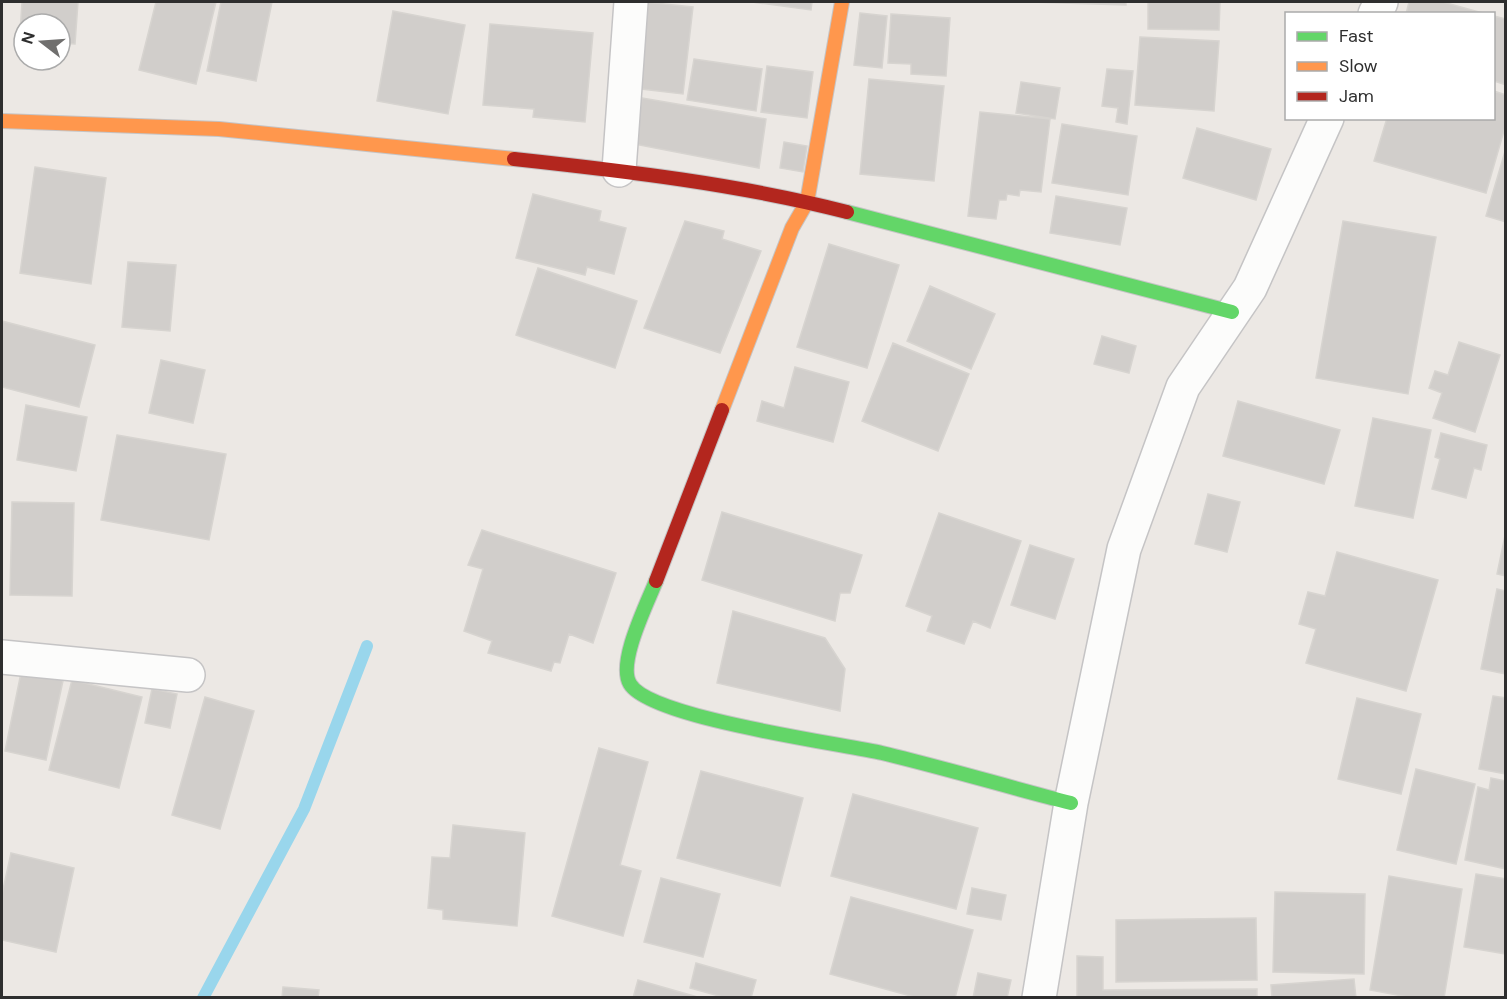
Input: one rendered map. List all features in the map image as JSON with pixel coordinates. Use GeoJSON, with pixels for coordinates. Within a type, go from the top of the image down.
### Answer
{"type":"FeatureCollection","features":[{"type":"Feature","properties":{"kind":"street"},"geometry":{"type":"LineString","coordinates":[[619,170],[631,2]]}},
{"type":"Feature","properties":{"kind":"street"},"geometry":{"type":"LineString","coordinates":[[843,2],[807,202],[792,228],[633,641],[625,671],[632,688],[645,697],[701,717],[856,748],[1071,803]]}},
{"type":"Feature","properties":{"kind":"street"},"geometry":{"type":"LineString","coordinates":[[1039,998],[1071,803],[1124,549],[1183,387],[1250,288],[1327,120]]}},
{"type":"Feature","properties":{"kind":"street"},"geometry":{"type":"LineString","coordinates":[[2,121],[219,129],[619,170],[807,202],[1232,312]]}},
{"type":"Feature","properties":{"kind":"street"},"geometry":{"type":"LineString","coordinates":[[2,657],[188,675]]}},
{"type":"Feature","properties":{"kind":"building"},"geometry":{"type":"Polygon","coordinates":[[[22,2],[78,2],[75,44],[72,44],[72,12],[21,12],[22,2]]]}},
{"type":"Feature","properties":{"kind":"building"},"geometry":{"type":"Polygon","coordinates":[[[156,2],[216,2],[196,84],[139,70],[156,2]]]}},
{"type":"Feature","properties":{"kind":"building"},"geometry":{"type":"Polygon","coordinates":[[[221,2],[272,2],[256,81],[207,71],[221,2]]]}},
{"type":"Feature","properties":{"kind":"building"},"geometry":{"type":"Polygon","coordinates":[[[645,2],[693,7],[683,94],[633,88],[645,2]]]}},
{"type":"Feature","properties":{"kind":"building"},"geometry":{"type":"Polygon","coordinates":[[[752,2],[812,2],[811,10],[752,2]]]}},
{"type":"Feature","properties":{"kind":"building"},"geometry":{"type":"Polygon","coordinates":[[[1030,2],[1126,2],[1126,5],[1030,2]]]}},
{"type":"Feature","properties":{"kind":"building"},"geometry":{"type":"Polygon","coordinates":[[[1148,2],[1220,2],[1219,30],[1148,29],[1148,2]]]}},
{"type":"Feature","properties":{"kind":"building"},"geometry":{"type":"Polygon","coordinates":[[[1409,2],[1443,2],[1479,12],[1406,12],[1409,2]]]}},
{"type":"Feature","properties":{"kind":"building"},"geometry":{"type":"Polygon","coordinates":[[[393,11],[465,25],[448,114],[377,101],[393,11]]]}},
{"type":"Feature","properties":{"kind":"building"},"geometry":{"type":"Polygon","coordinates":[[[860,13],[887,16],[882,68],[854,65],[860,13]]]}},
{"type":"Feature","properties":{"kind":"building"},"geometry":{"type":"Polygon","coordinates":[[[891,14],[950,18],[946,76],[911,74],[911,64],[888,63],[891,14]]]}},
{"type":"Feature","properties":{"kind":"building"},"geometry":{"type":"Polygon","coordinates":[[[1495,16],[1506,19],[1506,85],[1495,81],[1495,16]]]}},
{"type":"Feature","properties":{"kind":"building"},"geometry":{"type":"Polygon","coordinates":[[[490,24],[593,33],[585,122],[533,117],[534,109],[483,105],[490,24]]]}},
{"type":"Feature","properties":{"kind":"building"},"geometry":{"type":"Polygon","coordinates":[[[1140,37],[1219,41],[1214,111],[1135,105],[1140,37]]]}},
{"type":"Feature","properties":{"kind":"building"},"geometry":{"type":"Polygon","coordinates":[[[694,59],[762,69],[756,111],[687,100],[694,59]]]}},
{"type":"Feature","properties":{"kind":"building"},"geometry":{"type":"Polygon","coordinates":[[[767,66],[813,72],[807,118],[761,112],[767,66]]]}},
{"type":"Feature","properties":{"kind":"building"},"geometry":{"type":"Polygon","coordinates":[[[1107,69],[1133,71],[1127,124],[1116,122],[1118,108],[1102,106],[1107,69]]]}},
{"type":"Feature","properties":{"kind":"building"},"geometry":{"type":"Polygon","coordinates":[[[869,79],[944,86],[934,181],[860,174],[869,79]]]}},
{"type":"Feature","properties":{"kind":"building"},"geometry":{"type":"Polygon","coordinates":[[[1021,82],[1060,88],[1055,119],[1016,113],[1021,82]]]}},
{"type":"Feature","properties":{"kind":"building"},"geometry":{"type":"Polygon","coordinates":[[[1495,91],[1506,95],[1506,124],[1486,193],[1374,161],[1386,120],[1495,120],[1495,91]]]}},
{"type":"Feature","properties":{"kind":"building"},"geometry":{"type":"Polygon","coordinates":[[[642,98],[766,119],[759,168],[634,144],[642,98]]]}},
{"type":"Feature","properties":{"kind":"building"},"geometry":{"type":"Polygon","coordinates":[[[980,112],[1050,119],[1041,192],[1020,190],[1019,196],[1007,194],[1006,200],[999,200],[996,219],[968,216],[980,112]]]}},
{"type":"Feature","properties":{"kind":"building"},"geometry":{"type":"Polygon","coordinates":[[[1062,124],[1137,136],[1128,195],[1052,183],[1062,124]]]}},
{"type":"Feature","properties":{"kind":"building"},"geometry":{"type":"Polygon","coordinates":[[[1197,128],[1271,149],[1256,200],[1183,178],[1197,128]]]}},
{"type":"Feature","properties":{"kind":"building"},"geometry":{"type":"Polygon","coordinates":[[[784,142],[807,146],[803,172],[780,168],[784,142]]]}},
{"type":"Feature","properties":{"kind":"building"},"geometry":{"type":"Polygon","coordinates":[[[1506,148],[1506,222],[1486,216],[1506,148]]]}},
{"type":"Feature","properties":{"kind":"building"},"geometry":{"type":"Polygon","coordinates":[[[35,167],[106,178],[91,284],[20,273],[35,167]]]}},
{"type":"Feature","properties":{"kind":"building"},"geometry":{"type":"Polygon","coordinates":[[[533,194],[601,211],[599,221],[626,228],[614,274],[587,267],[585,275],[516,258],[533,194]]]}},
{"type":"Feature","properties":{"kind":"building"},"geometry":{"type":"Polygon","coordinates":[[[1056,196],[1127,208],[1120,245],[1050,233],[1056,196]]]}},
{"type":"Feature","properties":{"kind":"building"},"geometry":{"type":"Polygon","coordinates":[[[685,221],[724,231],[722,239],[761,251],[720,353],[644,328],[685,221]]]}},
{"type":"Feature","properties":{"kind":"building"},"geometry":{"type":"Polygon","coordinates":[[[1343,221],[1436,237],[1408,394],[1316,378],[1343,221]]]}},
{"type":"Feature","properties":{"kind":"building"},"geometry":{"type":"Polygon","coordinates":[[[829,244],[899,265],[867,368],[797,347],[829,244]]]}},
{"type":"Feature","properties":{"kind":"building"},"geometry":{"type":"Polygon","coordinates":[[[128,262],[176,265],[170,331],[122,327],[128,262]]]}},
{"type":"Feature","properties":{"kind":"building"},"geometry":{"type":"Polygon","coordinates":[[[538,268],[637,301],[615,368],[516,335],[538,268]]]}},
{"type":"Feature","properties":{"kind":"building"},"geometry":{"type":"Polygon","coordinates":[[[930,286],[995,314],[971,369],[907,341],[930,286]]]}},
{"type":"Feature","properties":{"kind":"building"},"geometry":{"type":"Polygon","coordinates":[[[2,321],[95,345],[79,407],[2,387],[2,321]]]}},
{"type":"Feature","properties":{"kind":"building"},"geometry":{"type":"Polygon","coordinates":[[[1102,336],[1136,346],[1129,373],[1094,364],[1102,336]]]}},
{"type":"Feature","properties":{"kind":"building"},"geometry":{"type":"Polygon","coordinates":[[[1459,342],[1500,355],[1475,432],[1433,418],[1442,393],[1429,388],[1435,371],[1448,375],[1459,342]]]}},
{"type":"Feature","properties":{"kind":"building"},"geometry":{"type":"Polygon","coordinates":[[[893,343],[969,374],[938,451],[862,421],[893,343]]]}},
{"type":"Feature","properties":{"kind":"building"},"geometry":{"type":"Polygon","coordinates":[[[161,360],[205,370],[193,423],[149,413],[161,360]]]}},
{"type":"Feature","properties":{"kind":"building"},"geometry":{"type":"Polygon","coordinates":[[[795,367],[849,382],[833,442],[757,421],[762,401],[784,408],[795,367]]]}},
{"type":"Feature","properties":{"kind":"building"},"geometry":{"type":"Polygon","coordinates":[[[1238,401],[1340,430],[1324,484],[1223,456],[1238,401]]]}},
{"type":"Feature","properties":{"kind":"building"},"geometry":{"type":"Polygon","coordinates":[[[26,405],[87,417],[76,471],[17,460],[26,405]]]}},
{"type":"Feature","properties":{"kind":"building"},"geometry":{"type":"Polygon","coordinates":[[[1373,418],[1431,430],[1413,518],[1355,506],[1373,418]]]}},
{"type":"Feature","properties":{"kind":"building"},"geometry":{"type":"Polygon","coordinates":[[[1441,433],[1487,445],[1481,470],[1474,468],[1466,498],[1432,489],[1440,459],[1435,457],[1441,433]]]}},
{"type":"Feature","properties":{"kind":"building"},"geometry":{"type":"Polygon","coordinates":[[[117,435],[226,454],[209,540],[101,520],[117,435]]]}},
{"type":"Feature","properties":{"kind":"building"},"geometry":{"type":"Polygon","coordinates":[[[1208,494],[1240,502],[1227,552],[1195,544],[1208,494]]]}},
{"type":"Feature","properties":{"kind":"building"},"geometry":{"type":"Polygon","coordinates":[[[12,502],[74,503],[72,596],[10,595],[12,502]]]}},
{"type":"Feature","properties":{"kind":"building"},"geometry":{"type":"Polygon","coordinates":[[[722,512],[862,555],[850,593],[840,593],[835,621],[702,580],[722,512]]]}},
{"type":"Feature","properties":{"kind":"building"},"geometry":{"type":"Polygon","coordinates":[[[939,513],[1021,541],[990,628],[973,621],[964,644],[927,631],[932,616],[906,606],[939,513]]]}},
{"type":"Feature","properties":{"kind":"building"},"geometry":{"type":"Polygon","coordinates":[[[482,530],[616,573],[593,643],[569,634],[560,663],[554,662],[551,671],[488,653],[492,641],[464,631],[483,569],[468,565],[482,530]]]}},
{"type":"Feature","properties":{"kind":"building"},"geometry":{"type":"Polygon","coordinates":[[[1506,531],[1506,576],[1497,574],[1506,531]]]}},
{"type":"Feature","properties":{"kind":"building"},"geometry":{"type":"Polygon","coordinates":[[[1030,545],[1074,559],[1055,619],[1011,605],[1030,545]]]}},
{"type":"Feature","properties":{"kind":"building"},"geometry":{"type":"Polygon","coordinates":[[[1337,552],[1438,580],[1406,691],[1306,663],[1316,629],[1299,624],[1308,592],[1325,596],[1337,552]]]}},
{"type":"Feature","properties":{"kind":"building"},"geometry":{"type":"Polygon","coordinates":[[[1497,589],[1506,591],[1506,674],[1481,669],[1497,589]]]}},
{"type":"Feature","properties":{"kind":"building"},"geometry":{"type":"Polygon","coordinates":[[[733,611],[825,638],[845,669],[840,711],[717,683],[733,611]]]}},
{"type":"Feature","properties":{"kind":"building"},"geometry":{"type":"Polygon","coordinates":[[[22,668],[64,676],[46,760],[5,751],[22,668]]]}},
{"type":"Feature","properties":{"kind":"building"},"geometry":{"type":"Polygon","coordinates":[[[72,680],[142,697],[119,788],[49,770],[72,680]]]}},
{"type":"Feature","properties":{"kind":"building"},"geometry":{"type":"Polygon","coordinates":[[[152,689],[177,694],[170,728],[145,723],[152,689]]]}},
{"type":"Feature","properties":{"kind":"building"},"geometry":{"type":"Polygon","coordinates":[[[1493,696],[1506,698],[1506,774],[1479,769],[1493,696]]]}},
{"type":"Feature","properties":{"kind":"building"},"geometry":{"type":"Polygon","coordinates":[[[205,697],[254,711],[220,829],[172,815],[205,697]]]}},
{"type":"Feature","properties":{"kind":"building"},"geometry":{"type":"Polygon","coordinates":[[[1357,698],[1421,714],[1401,794],[1338,779],[1357,698]]]}},
{"type":"Feature","properties":{"kind":"building"},"geometry":{"type":"Polygon","coordinates":[[[599,748],[648,762],[620,865],[641,871],[623,936],[552,916],[599,748]]]}},
{"type":"Feature","properties":{"kind":"building"},"geometry":{"type":"Polygon","coordinates":[[[1416,769],[1475,784],[1456,864],[1397,850],[1416,769]]]}},
{"type":"Feature","properties":{"kind":"building"},"geometry":{"type":"Polygon","coordinates":[[[701,771],[803,798],[780,886],[677,858],[701,771]]]}},
{"type":"Feature","properties":{"kind":"building"},"geometry":{"type":"Polygon","coordinates":[[[1491,778],[1506,781],[1506,869],[1465,860],[1478,787],[1489,790],[1491,778]]]}},
{"type":"Feature","properties":{"kind":"building"},"geometry":{"type":"Polygon","coordinates":[[[853,794],[978,828],[956,909],[831,876],[853,794]]]}},
{"type":"Feature","properties":{"kind":"building"},"geometry":{"type":"Polygon","coordinates":[[[453,825],[525,833],[517,926],[443,919],[443,910],[428,908],[432,857],[450,858],[453,825]]]}},
{"type":"Feature","properties":{"kind":"building"},"geometry":{"type":"Polygon","coordinates":[[[11,853],[74,868],[56,952],[2,940],[2,894],[11,853]]]}},
{"type":"Feature","properties":{"kind":"building"},"geometry":{"type":"Polygon","coordinates":[[[1476,874],[1506,879],[1506,954],[1464,947],[1476,874]]]}},
{"type":"Feature","properties":{"kind":"building"},"geometry":{"type":"Polygon","coordinates":[[[1389,876],[1462,889],[1444,998],[1413,998],[1370,990],[1389,876]]]}},
{"type":"Feature","properties":{"kind":"building"},"geometry":{"type":"Polygon","coordinates":[[[661,878],[720,894],[703,957],[644,942],[661,878]]]}},
{"type":"Feature","properties":{"kind":"building"},"geometry":{"type":"Polygon","coordinates":[[[972,888],[1006,895],[1001,920],[967,914],[972,888]]]}},
{"type":"Feature","properties":{"kind":"building"},"geometry":{"type":"Polygon","coordinates":[[[1275,892],[1365,894],[1364,974],[1273,972],[1275,892]]]}},
{"type":"Feature","properties":{"kind":"building"},"geometry":{"type":"Polygon","coordinates":[[[851,897],[973,930],[955,998],[918,998],[830,974],[851,897]]]}},
{"type":"Feature","properties":{"kind":"building"},"geometry":{"type":"Polygon","coordinates":[[[1256,918],[1257,980],[1116,982],[1116,920],[1256,918]]]}},
{"type":"Feature","properties":{"kind":"building"},"geometry":{"type":"Polygon","coordinates":[[[1077,956],[1103,957],[1103,990],[1257,989],[1257,998],[1077,998],[1077,956]]]}},
{"type":"Feature","properties":{"kind":"building"},"geometry":{"type":"Polygon","coordinates":[[[696,963],[756,980],[751,998],[726,998],[690,988],[696,963]]]}},
{"type":"Feature","properties":{"kind":"building"},"geometry":{"type":"Polygon","coordinates":[[[978,973],[1011,980],[1007,998],[973,998],[978,973]]]}},
{"type":"Feature","properties":{"kind":"building"},"geometry":{"type":"Polygon","coordinates":[[[1354,979],[1356,998],[1272,998],[1271,985],[1354,979]]]}},
{"type":"Feature","properties":{"kind":"building"},"geometry":{"type":"Polygon","coordinates":[[[638,980],[701,998],[633,998],[638,980]]]}},
{"type":"Feature","properties":{"kind":"building"},"geometry":{"type":"Polygon","coordinates":[[[283,987],[319,990],[318,998],[282,998],[283,987]]]}},
{"type":"Feature","properties":{"kind":"waterway"},"geometry":{"type":"LineString","coordinates":[[203,998],[304,809],[367,646]]}},
{"type":"Feature","properties":{"kind":"traffic: fast"},"geometry":{"type":"LineString","coordinates":[[847,212],[1232,312]]}},
{"type":"Feature","properties":{"kind":"traffic: fast"},"geometry":{"type":"LineString","coordinates":[[656,581],[640,618],[627,662],[630,684],[645,696],[671,708],[707,718],[747,728],[882,753],[1071,803]]}},
{"type":"Feature","properties":{"kind":"traffic: slow"},"geometry":{"type":"LineString","coordinates":[[722,410],[792,228],[807,202],[842,2]]}},
{"type":"Feature","properties":{"kind":"traffic: slow"},"geometry":{"type":"LineString","coordinates":[[2,121],[219,129],[514,159]]}},
{"type":"Feature","properties":{"kind":"traffic: jam"},"geometry":{"type":"LineString","coordinates":[[514,159],[723,186],[847,212]]}},
{"type":"Feature","properties":{"kind":"traffic: jam"},"geometry":{"type":"LineString","coordinates":[[656,581],[722,410]]}}]}
